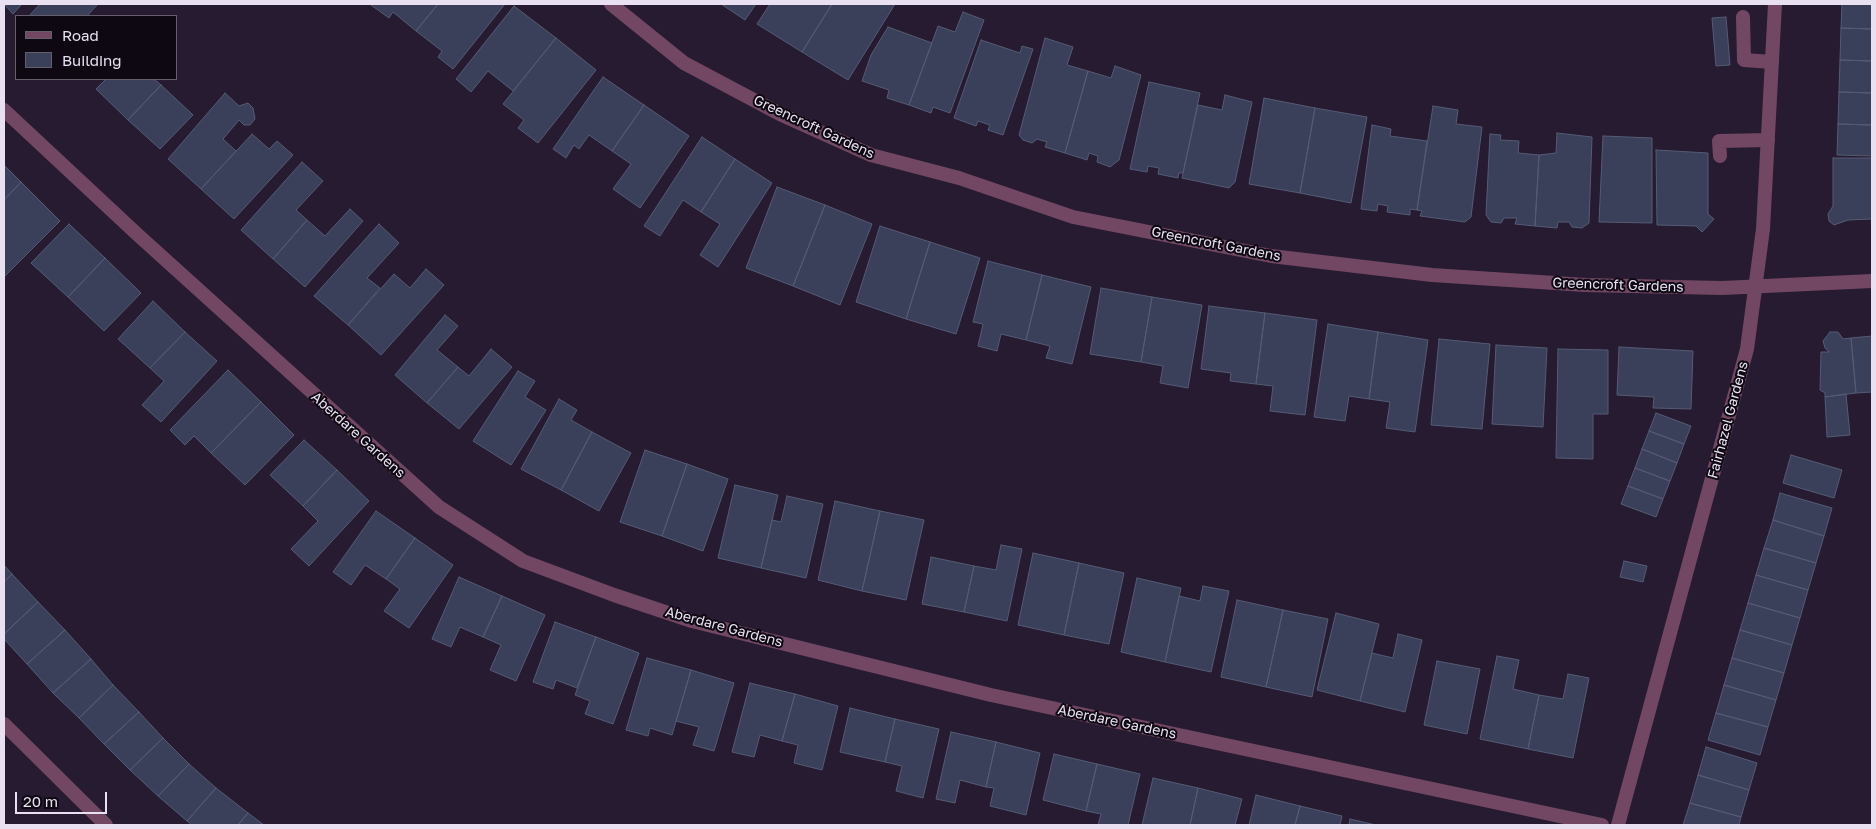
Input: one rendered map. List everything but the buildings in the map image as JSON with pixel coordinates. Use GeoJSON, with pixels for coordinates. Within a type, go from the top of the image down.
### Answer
{"type":"FeatureCollection","features":[{"type":"Feature","properties":{"kind":"street","name":"Greencroft Gardens"},"geometry":{"type":"LineString","coordinates":[[611,4],[684,62],[780,114],[871,155],[959,178],[1073,217],[1271,256],[1432,275],[1585,285],[1755,288],[1872,282]]}},
{"type":"Feature","properties":{"kind":"street","name":"Fairhazel Gardens"},"geometry":{"type":"LineString","coordinates":[[1618,825],[1747,349],[1763,229],[1775,4]]}},
{"type":"Feature","properties":{"kind":"street"},"geometry":{"type":"LineString","coordinates":[[1743,17],[1744,60],[1772,62]]}},
{"type":"Feature","properties":{"kind":"street","name":"Aberdare Gardens"},"geometry":{"type":"LineString","coordinates":[[4,110],[138,235],[439,507],[523,561],[614,595],[692,620],[991,695],[1602,825]]}},
{"type":"Feature","properties":{"kind":"street"},"geometry":{"type":"LineString","coordinates":[[1720,156],[1719,141],[1768,140]]}},
{"type":"Feature","properties":{"kind":"street"},"geometry":{"type":"LineString","coordinates":[[4,724],[106,825]]}}]}
